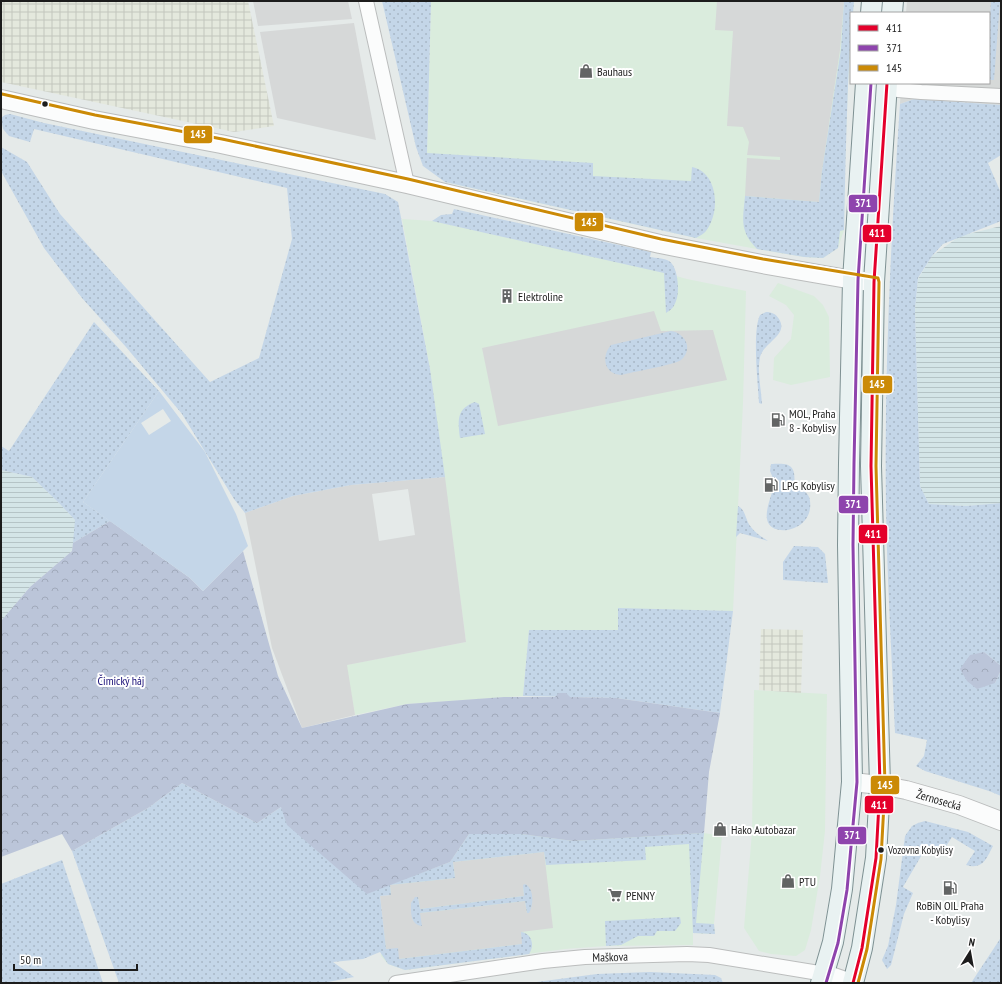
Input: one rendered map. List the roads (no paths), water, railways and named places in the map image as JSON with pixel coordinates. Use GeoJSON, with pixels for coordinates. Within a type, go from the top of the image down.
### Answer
{"type":"FeatureCollection","features":[{"type":"Feature","properties":{"kind":"main road"},"geometry":{"type":"LineString","coordinates":[[871,12],[872,1]]}},
{"type":"Feature","properties":{"kind":"main road"},"geometry":{"type":"LineString","coordinates":[[892,12],[893,1]]}},
{"type":"Feature","properties":{"kind":"main road"},"geometry":{"type":"LineString","coordinates":[[823,979],[833,942],[842,889],[852,782],[848,538],[853,280],[866,84]]}},
{"type":"Feature","properties":{"kind":"main road"},"geometry":{"type":"LineString","coordinates":[[852,983],[862,949],[875,865],[880,785],[871,466],[874,282],[887,86]]}},
{"type":"Feature","properties":{"kind":"street"},"geometry":{"type":"LineString","coordinates":[[366,1],[407,184]]}},
{"type":"Feature","properties":{"kind":"street"},"geometry":{"type":"LineString","coordinates":[[887,86],[921,92],[1001,96]]}},
{"type":"Feature","properties":{"kind":"street"},"geometry":{"type":"LineString","coordinates":[[1,99],[94,120],[229,145],[407,184],[660,244],[762,264],[853,280],[874,282]]}},
{"type":"Feature","properties":{"kind":"street","name":"Žernosecká"},"geometry":{"type":"LineString","coordinates":[[852,782],[880,785],[959,805],[1001,821]]}},
{"type":"Feature","properties":{"kind":"street","name":"Maškova"},"geometry":{"type":"LineString","coordinates":[[396,983],[543,961],[585,957],[674,954],[709,955],[823,979]]}},
{"type":"Feature","properties":{"kind":"street"},"geometry":{"type":"LineString","coordinates":[[823,979],[852,983]]}},
{"type":"Feature","properties":{"kind":"place","name":"Bauhaus"},"geometry":{"type":"Point","coordinates":[586,71]}},
{"type":"Feature","properties":{"kind":"place","name":"Elektroline"},"geometry":{"type":"Point","coordinates":[507,296]}},
{"type":"Feature","properties":{"kind":"place","name":"MOL, Praha 8 - Kobylisy"},"geometry":{"type":"Point","coordinates":[778,420]}},
{"type":"Feature","properties":{"kind":"place","name":"LPG Kobylisy"},"geometry":{"type":"Point","coordinates":[771,485]}},
{"type":"Feature","properties":{"kind":"place","name":"Hako Autobazar"},"geometry":{"type":"Point","coordinates":[720,829]}},
{"type":"Feature","properties":{"kind":"place","name":"Vozovna Kobylisy"},"geometry":{"type":"Point","coordinates":[881,850]}},
{"type":"Feature","properties":{"kind":"place","name":"PTU"},"geometry":{"type":"Point","coordinates":[788,881]}},
{"type":"Feature","properties":{"kind":"place","name":"RoBiN OIL Praha - Kobylisy"},"geometry":{"type":"Point","coordinates":[950,888]}},
{"type":"Feature","properties":{"kind":"place","name":"PENNY"},"geometry":{"type":"Point","coordinates":[615,895]}},
{"type":"Feature","properties":{"kind":"park label","name":"Čimický háj"},"geometry":{"type":"Point","coordinates":[121,680]}}]}
